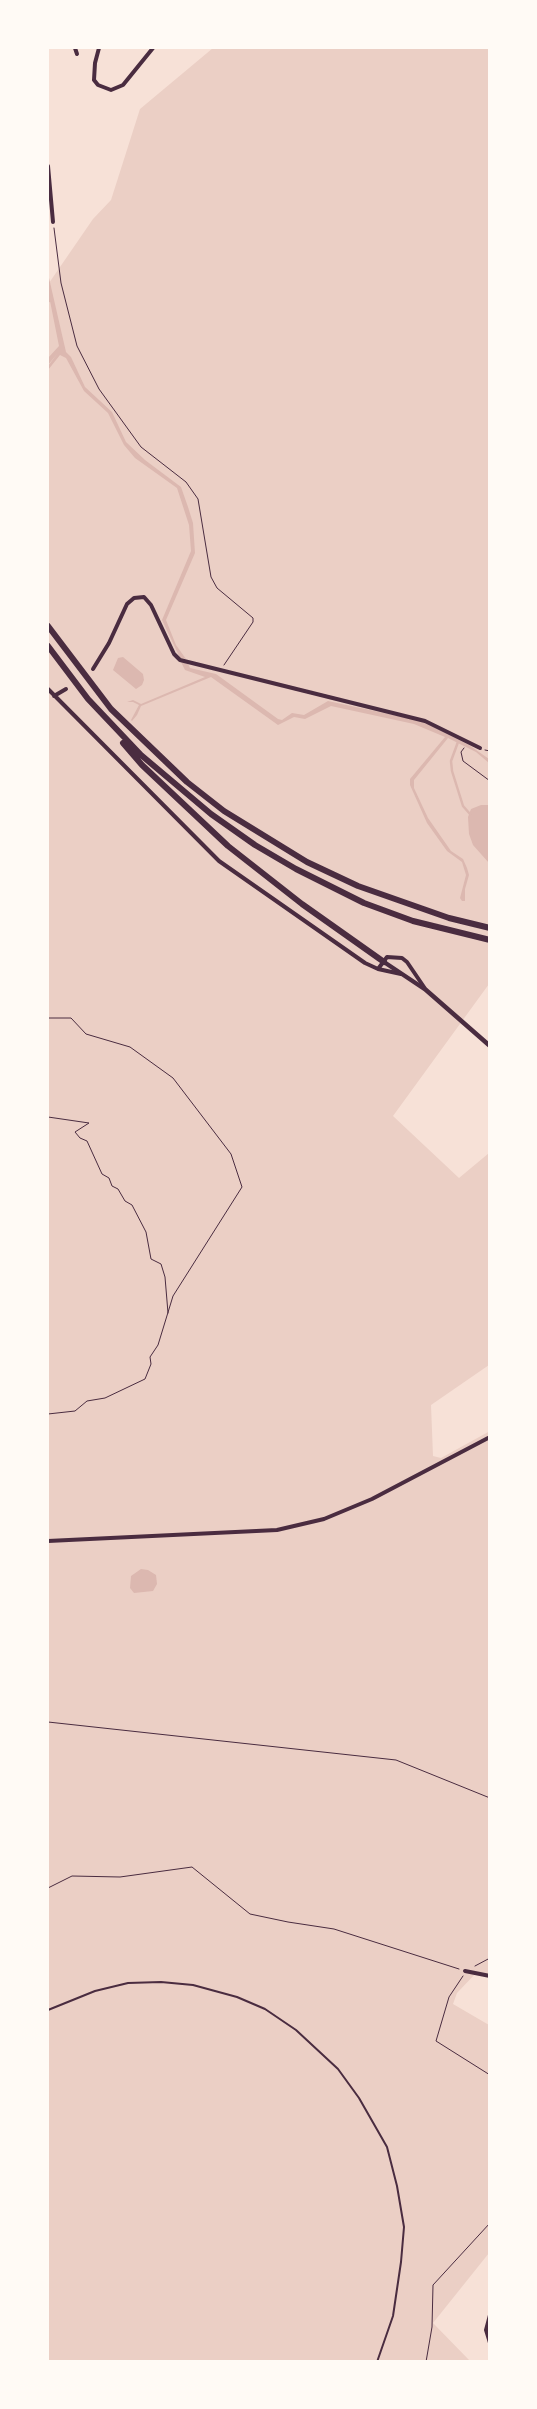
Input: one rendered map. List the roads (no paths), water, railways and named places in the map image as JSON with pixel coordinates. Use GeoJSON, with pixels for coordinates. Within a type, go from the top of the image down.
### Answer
{"type":"FeatureCollection","features":[{"type":"Feature","properties":{"kind":"highway"},"geometry":{"type":"LineString","coordinates":[[48,626],[111,709],[187,782],[224,811],[307,862],[358,886],[449,918],[490,928]]}},
{"type":"Feature","properties":{"kind":"highway"},"geometry":{"type":"LineString","coordinates":[[48,646],[142,766],[228,846],[302,904],[384,962]]}},
{"type":"Feature","properties":{"kind":"highway"},"geometry":{"type":"LineString","coordinates":[[88,699],[141,755],[176,786],[255,845],[296,869],[364,902],[413,921],[490,940]]}},
{"type":"Feature","properties":{"kind":"street"},"geometry":{"type":"LineString","coordinates":[[75,48],[76,54]]}},
{"type":"Feature","properties":{"kind":"street"},"geometry":{"type":"LineString","coordinates":[[100,48],[95,63],[94,80],[98,85],[112,90],[123,84],[153,48]]}},
{"type":"Feature","properties":{"kind":"street"},"geometry":{"type":"LineString","coordinates":[[48,166],[54,222]]}},
{"type":"Feature","properties":{"kind":"street"},"geometry":{"type":"LineString","coordinates":[[93,669],[109,643],[126,604],[134,598],[144,597],[151,605],[174,654],[180,660],[219,672],[425,721],[480,748]]}},
{"type":"Feature","properties":{"kind":"street"},"geometry":{"type":"LineString","coordinates":[[48,689],[219,861],[365,963],[378,969],[403,975]]}},
{"type":"Feature","properties":{"kind":"street"},"geometry":{"type":"LineString","coordinates":[[54,696],[66,689]]}},
{"type":"Feature","properties":{"kind":"street"},"geometry":{"type":"LineString","coordinates":[[378,969],[388,958],[402,958],[407,962],[426,990]]}},
{"type":"Feature","properties":{"kind":"street"},"geometry":{"type":"LineString","coordinates":[[384,962],[426,990],[490,1046]]}},
{"type":"Feature","properties":{"kind":"street"},"geometry":{"type":"LineString","coordinates":[[48,1541],[277,1530],[315,1521],[372,1500],[490,1437]]}},
{"type":"Feature","properties":{"kind":"street"},"geometry":{"type":"LineString","coordinates":[[466,1971],[490,1976]]}},
{"type":"Feature","properties":{"kind":"street"},"geometry":{"type":"LineString","coordinates":[[490,2315],[486,2330],[490,2343]]}},
{"type":"Feature","properties":{"kind":"lane"},"geometry":{"type":"LineString","coordinates":[[48,2010],[94,1991],[128,1983],[161,1982],[193,1985],[237,1997],[265,2009],[296,2030],[338,2069],[359,2098],[387,2148],[398,2186],[404,2227],[393,2316],[377,2362]]}},
{"type":"Feature","properties":{"kind":"waterway"},"geometry":{"type":"LineString","coordinates":[[48,292],[50,301]]}},
{"type":"Feature","properties":{"kind":"waterway"},"geometry":{"type":"LineString","coordinates":[[458,742],[451,761],[452,771],[463,806],[470,814]]}}]}
